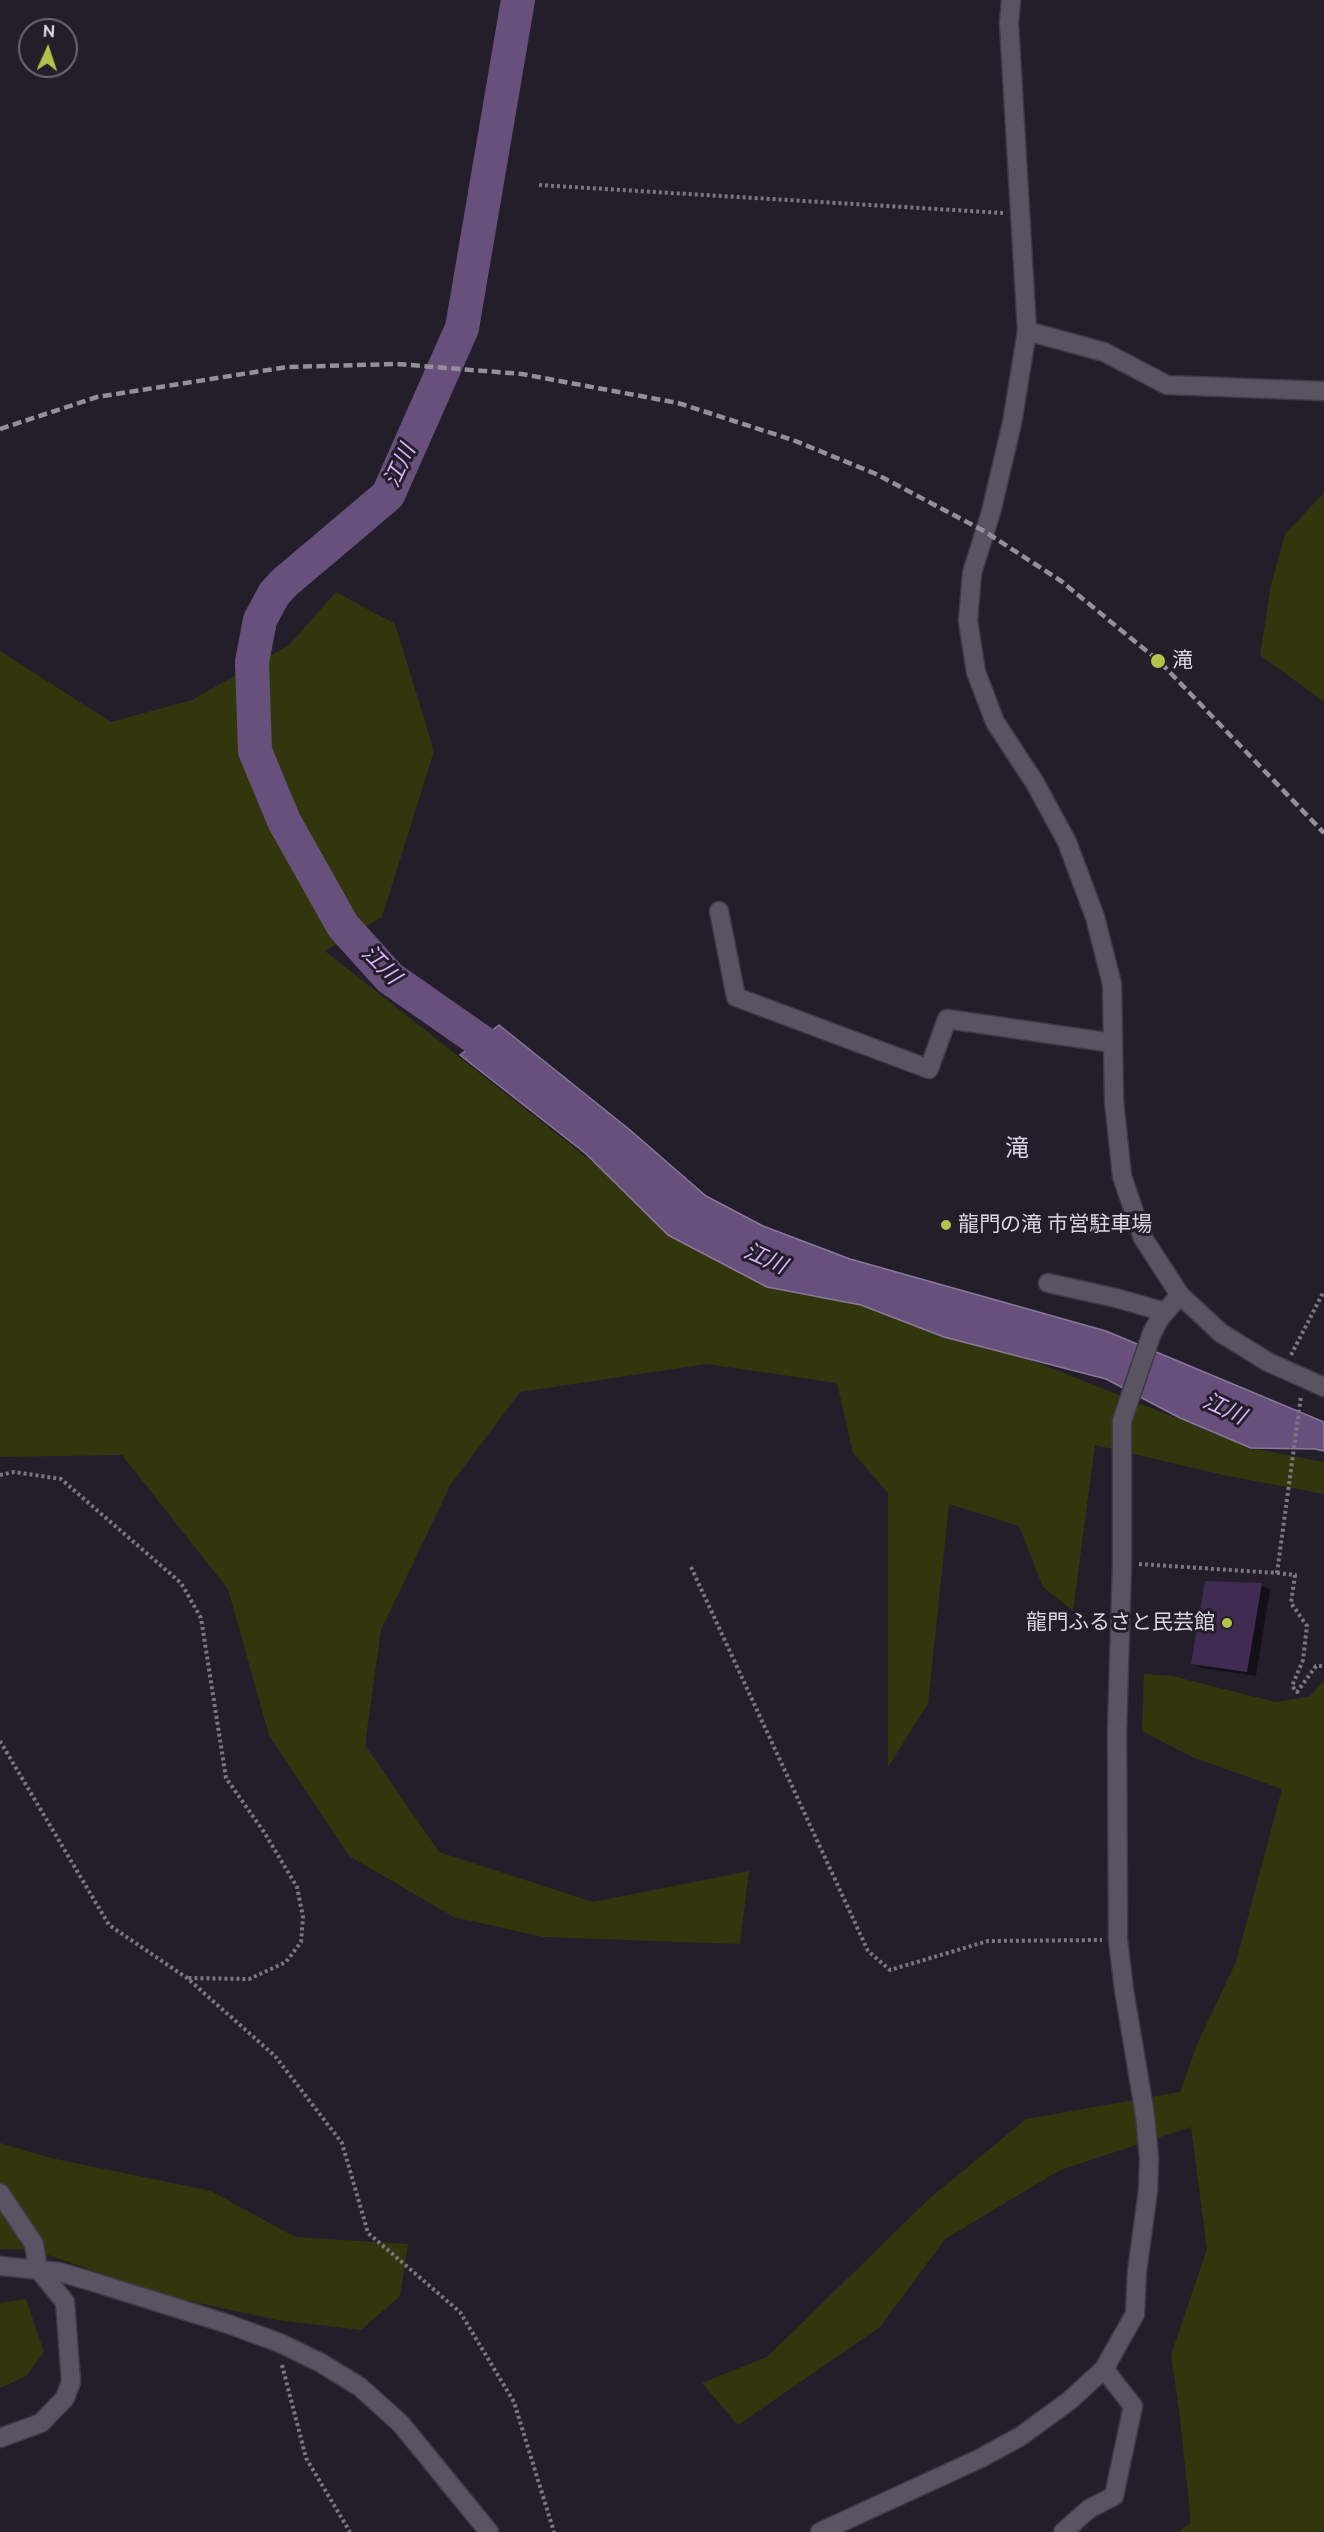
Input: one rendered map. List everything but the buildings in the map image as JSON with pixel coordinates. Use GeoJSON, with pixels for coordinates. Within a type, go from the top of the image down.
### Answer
{"type":"FeatureCollection","features":[{"type":"Feature","properties":{"kind":"street"},"geometry":{"type":"LineString","coordinates":[[1011,0],[1010,33],[1027,332],[1012,423],[991,512],[972,573],[968,621],[976,672],[995,722],[1035,783],[1067,842],[1095,917],[1112,984],[1114,1101],[1122,1176],[1143,1238],[1180,1295],[1221,1333],[1284,1369],[1324,1387]]}},
{"type":"Feature","properties":{"kind":"street"},"geometry":{"type":"LineString","coordinates":[[1027,332],[1104,352],[1167,385],[1324,391]]}},
{"type":"Feature","properties":{"kind":"street"},"geometry":{"type":"LineString","coordinates":[[719,911],[736,997],[929,1069],[947,1019],[1113,1042]]}},
{"type":"Feature","properties":{"kind":"street"},"geometry":{"type":"LineString","coordinates":[[1048,1283],[1166,1312]]}},
{"type":"Feature","properties":{"kind":"street"},"geometry":{"type":"LineString","coordinates":[[820,2532],[981,2458],[1022,2436],[1070,2401],[1104,2369],[1135,2314],[1137,2271],[1148,2191],[1145,2115],[1118,1940],[1117,1730],[1122,1564],[1122,1421],[1152,1333],[1180,1295]]}},
{"type":"Feature","properties":{"kind":"street"},"geometry":{"type":"LineString","coordinates":[[0,2193],[34,2244],[38,2269],[65,2302],[71,2382],[65,2398],[41,2423],[0,2438]]}},
{"type":"Feature","properties":{"kind":"street"},"geometry":{"type":"LineString","coordinates":[[0,2266],[38,2269],[87,2280],[228,2324],[280,2343],[321,2363],[360,2387],[401,2424],[489,2532]]}},
{"type":"Feature","properties":{"kind":"street"},"geometry":{"type":"LineString","coordinates":[[1063,2532],[1089,2509],[1114,2496],[1133,2406],[1104,2369]]}},
{"type":"Feature","properties":{"kind":"path"},"geometry":{"type":"LineString","coordinates":[[539,185],[1021,214]]}},
{"type":"Feature","properties":{"kind":"path"},"geometry":{"type":"LineString","coordinates":[[1284,1369],[1324,1292]]}},
{"type":"Feature","properties":{"kind":"path"},"geometry":{"type":"LineString","coordinates":[[1277,1573],[1301,1394]]}},
{"type":"Feature","properties":{"kind":"path"},"geometry":{"type":"LineString","coordinates":[[0,1475],[14,1472],[61,1479],[181,1583],[201,1618],[226,1778],[264,1832],[297,1887],[303,1917],[302,1942],[286,1962],[249,1979],[187,1978]]}},
{"type":"Feature","properties":{"kind":"path"},"geometry":{"type":"LineString","coordinates":[[1122,1564],[1295,1575],[1291,1603],[1307,1626],[1303,1660],[1292,1686],[1298,1692],[1316,1666],[1324,1666]]}},
{"type":"Feature","properties":{"kind":"path"},"geometry":{"type":"LineString","coordinates":[[691,1567],[868,1951],[890,1970],[988,1941],[1118,1940]]}},
{"type":"Feature","properties":{"kind":"path"},"geometry":{"type":"LineString","coordinates":[[0,1741],[109,1925],[187,1978],[275,2056],[342,2143],[368,2233],[460,2312],[514,2402],[554,2532]]}},
{"type":"Feature","properties":{"kind":"path"},"geometry":{"type":"LineString","coordinates":[[280,2343],[280,2358],[306,2458],[350,2532]]}},
{"type":"Feature","properties":{"kind":"green space"},"geometry":{"type":"Polygon","coordinates":[[[1324,493],[1324,702],[1260,655],[1271,585],[1285,534],[1324,493]]]}},
{"type":"Feature","properties":{"kind":"green space"},"geometry":{"type":"Polygon","coordinates":[[[336,592],[395,624],[434,751],[382,917],[325,951],[605,1172],[767,1287],[861,1305],[1041,1364],[1251,1448],[1324,1462],[1324,1494],[1228,1476],[1095,1445],[1073,1611],[1043,1587],[1019,1526],[949,1504],[928,1704],[888,1767],[888,1493],[853,1453],[837,1383],[707,1364],[520,1392],[451,1484],[381,1630],[365,1745],[439,1852],[593,1902],[749,1871],[740,1944],[543,1937],[454,1917],[349,1856],[269,1735],[228,1589],[122,1455],[0,1457],[0,651],[111,722],[192,700],[289,645],[336,592]]]}},
{"type":"Feature","properties":{"kind":"green space"},"geometry":{"type":"Polygon","coordinates":[[[1144,1674],[1172,1676],[1275,1702],[1309,1697],[1324,1681],[1324,2532],[1179,2532],[1191,2522],[1171,2355],[1207,2249],[1191,2127],[1060,2170],[945,2239],[880,2327],[738,2425],[702,2383],[767,2357],[930,2198],[1026,2119],[1180,2092],[1198,2042],[1236,1962],[1282,1789],[1192,1757],[1142,1731],[1144,1674]]]}},
{"type":"Feature","properties":{"kind":"green space"},"geometry":{"type":"Polygon","coordinates":[[[0,2143],[51,2158],[211,2191],[295,2237],[408,2244],[400,2296],[361,2330],[277,2320],[162,2295],[34,2250],[0,2249],[0,2143]]]}},
{"type":"Feature","properties":{"kind":"green space"},"geometry":{"type":"Polygon","coordinates":[[[26,2299],[44,2352],[26,2376],[0,2388],[0,2303],[26,2299]]]}},
{"type":"Feature","properties":{"kind":"water"},"geometry":{"type":"Polygon","coordinates":[[[499,1025],[630,1130],[706,1196],[763,1226],[850,1259],[1106,1331],[1324,1422],[1324,1451],[1251,1448],[1180,1418],[1106,1379],[944,1337],[861,1305],[767,1287],[668,1235],[585,1153],[460,1055],[499,1025]]]}},
{"type":"Feature","properties":{"kind":"waterway","name":"江川"},"geometry":{"type":"LineString","coordinates":[[516,1066],[390,978],[343,926],[284,821],[255,751],[252,662],[260,620],[274,594],[388,495],[462,328],[518,0]]}},
{"type":"Feature","properties":{"kind":"railway"},"geometry":{"type":"LineString","coordinates":[[0,429],[97,397],[287,367],[397,364],[522,374],[678,403],[793,440],[876,474],[984,531],[1061,581],[1160,662],[1324,833]]}},
{"type":"Feature","properties":{"kind":"place","name":"滝"},"geometry":{"type":"Point","coordinates":[1158,661]}},
{"type":"Feature","properties":{"kind":"place","name":"龍門の滝 市営駐車場"},"geometry":{"type":"Point","coordinates":[946,1225]}},
{"type":"Feature","properties":{"kind":"place","name":"龍門ふるさと民芸館"},"geometry":{"type":"Point","coordinates":[1227,1623]}},
{"type":"Feature","properties":{"kind":"district","name":"滝"},"geometry":{"type":"Point","coordinates":[1017,1149]}}]}
